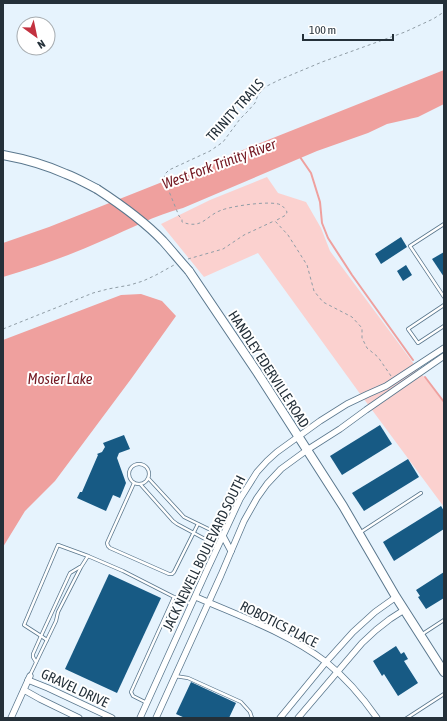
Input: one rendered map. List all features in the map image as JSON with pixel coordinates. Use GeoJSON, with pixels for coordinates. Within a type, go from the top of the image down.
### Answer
{"type":"FeatureCollection","features":[{"type":"Feature","properties":{"kind":"main road","name":"HANDLEY EDERVILLE ROAD"},"geometry":{"type":"LineString","coordinates":[[3,155],[33,162],[67,174],[97,189],[122,205],[142,221],[162,240],[189,271],[257,372],[343,506],[396,597],[444,672]]}},
{"type":"Feature","properties":{"kind":"street","name":"JACK NEWELL BOULEVARD SOUTH"},"geometry":{"type":"LineString","coordinates":[[140,718],[218,546],[240,500],[257,472],[277,452],[298,436],[347,404],[386,386],[444,348]]}},
{"type":"Feature","properties":{"kind":"street","name":"JACK NEWELL BOULEVARD SOUTH"},"geometry":{"type":"LineString","coordinates":[[156,718],[209,603],[244,521],[267,484],[281,470],[307,450],[340,429],[444,356]]}},
{"type":"Feature","properties":{"kind":"street"},"geometry":{"type":"LineString","coordinates":[[223,536],[231,551]]}},
{"type":"Feature","properties":{"kind":"street"},"geometry":{"type":"LineString","coordinates":[[218,546],[231,551]]}},
{"type":"Feature","properties":{"kind":"street","name":"ROBOTICS PLACE"},"geometry":{"type":"LineString","coordinates":[[196,597],[266,628],[290,640],[326,662],[357,692],[377,718]]}},
{"type":"Feature","properties":{"kind":"street"},"geometry":{"type":"LineString","coordinates":[[280,718],[353,632],[375,612],[396,597]]}},
{"type":"Feature","properties":{"kind":"street"},"geometry":{"type":"LineString","coordinates":[[298,718],[362,642],[390,619],[404,610]]}},
{"type":"Feature","properties":{"kind":"street"},"geometry":{"type":"LineString","coordinates":[[11,718],[29,678]]}},
{"type":"Feature","properties":{"kind":"street","name":"GRAVEL DRIVE"},"geometry":{"type":"LineString","coordinates":[[29,678],[112,718]]}},
{"type":"Feature","properties":{"kind":"street","name":"GRAVEL DRIVE"},"geometry":{"type":"LineString","coordinates":[[24,690],[79,718]]}},
{"type":"Feature","properties":{"kind":"lane"},"geometry":{"type":"LineString","coordinates":[[444,224],[410,246],[444,298]]}},
{"type":"Feature","properties":{"kind":"lane"},"geometry":{"type":"LineString","coordinates":[[444,305],[408,329],[418,343],[444,326]]}},
{"type":"Feature","properties":{"kind":"lane"},"geometry":{"type":"LineString","coordinates":[[141,485],[148,479],[149,471],[148,468],[143,465],[137,464],[131,468],[129,473],[131,481],[141,485],[172,521],[218,546]]}},
{"type":"Feature","properties":{"kind":"lane"},"geometry":{"type":"LineString","coordinates":[[148,479],[184,517],[223,536]]}},
{"type":"Feature","properties":{"kind":"lane"},"geometry":{"type":"LineString","coordinates":[[134,483],[107,543],[110,548],[172,574],[198,524]]}},
{"type":"Feature","properties":{"kind":"lane"},"geometry":{"type":"LineString","coordinates":[[359,533],[420,493]]}},
{"type":"Feature","properties":{"kind":"lane"},"geometry":{"type":"LineString","coordinates":[[47,640],[24,625],[58,545],[123,571],[174,597],[192,604]]}},
{"type":"Feature","properties":{"kind":"lane"},"geometry":{"type":"LineString","coordinates":[[29,678],[57,618],[58,612],[88,556]]}},
{"type":"Feature","properties":{"kind":"lane"},"geometry":{"type":"LineString","coordinates":[[36,662],[33,654],[70,573],[81,567]]}},
{"type":"Feature","properties":{"kind":"lane"},"geometry":{"type":"LineString","coordinates":[[147,703],[133,696],[131,692],[174,597]]}},
{"type":"Feature","properties":{"kind":"lane"},"geometry":{"type":"LineString","coordinates":[[51,616],[57,618]]}},
{"type":"Feature","properties":{"kind":"lane"},"geometry":{"type":"LineString","coordinates":[[420,635],[444,620]]}},
{"type":"Feature","properties":{"kind":"lane"},"geometry":{"type":"LineString","coordinates":[[175,676],[188,678],[241,702],[250,712],[252,718]]}},
{"type":"Feature","properties":{"kind":"lane"},"geometry":{"type":"LineString","coordinates":[[407,718],[444,694]]}},
{"type":"Feature","properties":{"kind":"path","name":"TRINITY TRAILS"},"geometry":{"type":"LineString","coordinates":[[184,261],[223,249],[244,235],[286,215],[287,212],[281,205],[274,203],[232,207],[220,210],[204,221],[192,224],[182,222],[164,179],[165,174],[169,170],[210,151],[223,142],[240,119],[255,103],[258,94],[265,87],[322,62],[405,32],[433,19],[444,12]]}},
{"type":"Feature","properties":{"kind":"path"},"geometry":{"type":"LineString","coordinates":[[275,221],[288,235],[307,265],[314,291],[323,302],[352,317],[362,328],[362,338],[367,348],[378,357],[394,381]]}},
{"type":"Feature","properties":{"kind":"path"},"geometry":{"type":"LineString","coordinates":[[3,328],[93,293],[143,281],[178,263]]}},
{"type":"Feature","properties":{"kind":"shaded area"},"geometry":{"type":"Polygon","coordinates":[[[267,177],[278,193],[306,202],[321,228],[330,251],[444,403],[444,507],[258,253],[204,277],[161,224],[210,200],[267,177]]]}},
{"type":"Feature","properties":{"kind":"water","name":"West Fork Trinity River"},"geometry":{"type":"Polygon","coordinates":[[[444,70],[444,104],[418,117],[387,124],[368,133],[317,151],[183,208],[153,218],[79,251],[3,277],[3,243],[49,227],[444,70]]]}},
{"type":"Feature","properties":{"kind":"water","name":"Mosier Lake"},"geometry":{"type":"Polygon","coordinates":[[[141,294],[162,301],[176,316],[55,481],[25,511],[3,547],[3,340],[121,295],[141,294]]]}},
{"type":"Feature","properties":{"kind":"building"},"geometry":{"type":"Polygon","coordinates":[[[401,237],[407,247],[381,264],[375,254],[401,237]]]}},
{"type":"Feature","properties":{"kind":"building"},"geometry":{"type":"Polygon","coordinates":[[[444,252],[444,277],[432,259],[444,252]]]}},
{"type":"Feature","properties":{"kind":"building"},"geometry":{"type":"Polygon","coordinates":[[[406,265],[412,275],[403,281],[397,271],[406,265]]]}},
{"type":"Feature","properties":{"kind":"building"},"geometry":{"type":"Polygon","coordinates":[[[380,425],[392,444],[342,475],[330,456],[380,425]]]}},
{"type":"Feature","properties":{"kind":"building"},"geometry":{"type":"Polygon","coordinates":[[[124,435],[130,449],[119,453],[117,458],[126,483],[120,498],[113,495],[106,511],[77,498],[80,492],[82,492],[98,455],[97,454],[102,452],[105,447],[103,443],[124,435]]]}},
{"type":"Feature","properties":{"kind":"building"},"geometry":{"type":"Polygon","coordinates":[[[408,459],[419,477],[364,511],[352,493],[408,459]]]}},
{"type":"Feature","properties":{"kind":"building"},"geometry":{"type":"Polygon","coordinates":[[[441,506],[444,511],[444,529],[394,561],[383,542],[441,506]]]}},
{"type":"Feature","properties":{"kind":"building"},"geometry":{"type":"Polygon","coordinates":[[[444,572],[444,598],[426,609],[418,597],[420,596],[416,590],[444,572]]]}},
{"type":"Feature","properties":{"kind":"building"},"geometry":{"type":"Polygon","coordinates":[[[109,574],[161,598],[117,693],[65,669],[109,574]]]}},
{"type":"Feature","properties":{"kind":"building"},"geometry":{"type":"Polygon","coordinates":[[[396,646],[401,654],[404,652],[408,659],[404,661],[418,683],[398,696],[384,674],[382,676],[373,661],[396,646]]]}},
{"type":"Feature","properties":{"kind":"building"},"geometry":{"type":"Polygon","coordinates":[[[191,682],[236,703],[229,718],[185,718],[176,714],[191,682]]]}},
{"type":"Feature","properties":{"kind":"waterway"},"geometry":{"type":"LineString","coordinates":[[300,157],[311,173],[320,202],[322,223],[328,238],[352,275],[413,360]]}},
{"type":"Feature","properties":{"kind":"waterway"},"geometry":{"type":"LineString","coordinates":[[425,377],[444,402]]}}]}
